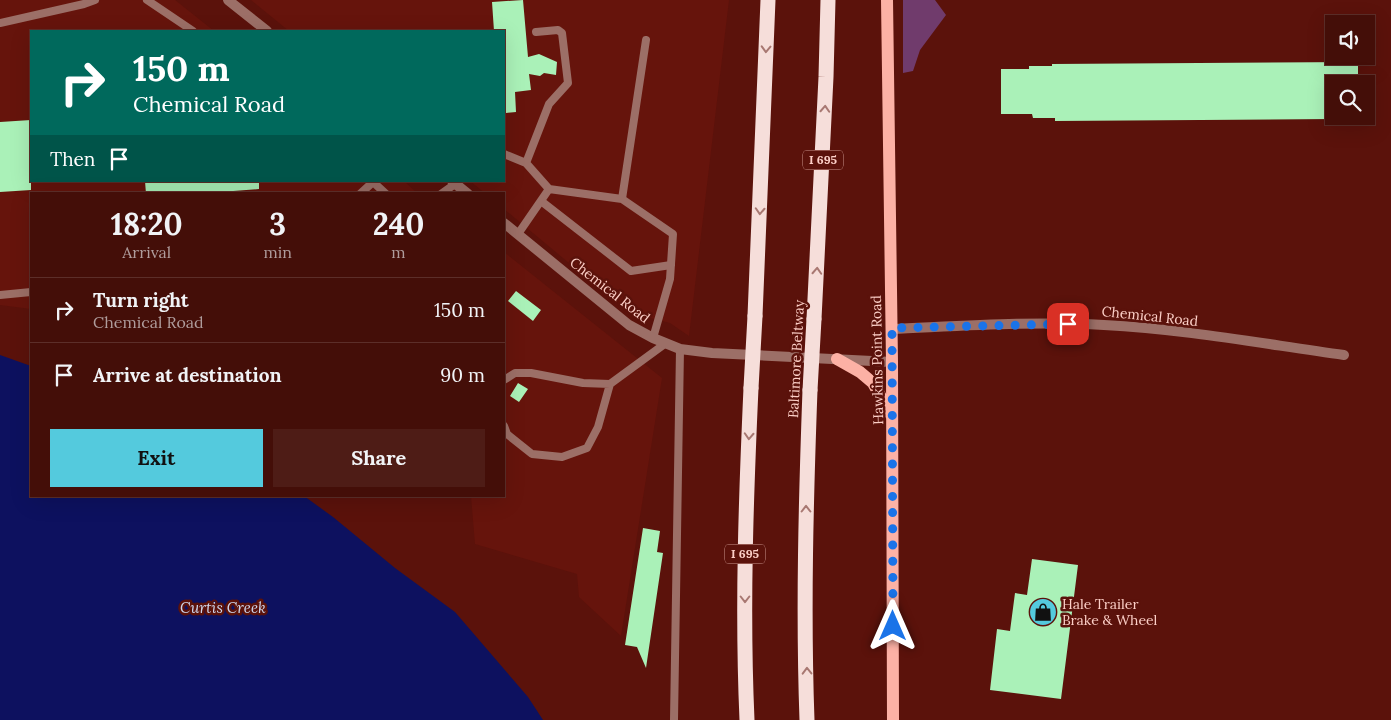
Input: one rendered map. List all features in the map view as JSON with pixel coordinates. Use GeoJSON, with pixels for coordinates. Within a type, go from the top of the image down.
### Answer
{"type":"FeatureCollection","features":[{"type":"Feature","properties":{"kind":"highway","name":"I 695"},"geometry":{"type":"LineString","coordinates":[[747,720],[746,492],[768,0]]}},
{"type":"Feature","properties":{"kind":"highway","name":"Baltimore Beltway"},"geometry":{"type":"LineString","coordinates":[[808,720],[805,604],[806,511],[828,0]]}},
{"type":"Feature","properties":{"kind":"main road","name":"Hawkins Point Road"},"geometry":{"type":"LineString","coordinates":[[887,0],[892,328],[893,720]]}},
{"type":"Feature","properties":{"kind":"main road"},"geometry":{"type":"LineString","coordinates":[[837,359],[860,372],[873,383],[892,418]]}},
{"type":"Feature","properties":{"kind":"street"},"geometry":{"type":"LineString","coordinates":[[228,0],[266,30]]}},
{"type":"Feature","properties":{"kind":"street"},"geometry":{"type":"LineString","coordinates":[[454,182],[466,192]]}},
{"type":"Feature","properties":{"kind":"street","name":"Chemical Road"},"geometry":{"type":"LineString","coordinates":[[505,224],[629,325],[666,343],[680,348],[712,353],[892,362]]}},
{"type":"Feature","properties":{"kind":"street","name":"Chemical Road"},"geometry":{"type":"LineString","coordinates":[[892,328],[1050,323],[1104,325],[1170,331],[1344,355]]}},
{"type":"Feature","properties":{"kind":"lane"},"geometry":{"type":"LineString","coordinates":[[0,23],[95,0]]}},
{"type":"Feature","properties":{"kind":"lane"},"geometry":{"type":"LineString","coordinates":[[147,0],[192,30]]}},
{"type":"Feature","properties":{"kind":"lane"},"geometry":{"type":"LineString","coordinates":[[526,163],[549,104],[568,83],[562,33],[558,30],[536,32]]}},
{"type":"Feature","properties":{"kind":"lane"},"geometry":{"type":"LineString","coordinates":[[622,199],[646,40]]}},
{"type":"Feature","properties":{"kind":"lane"},"geometry":{"type":"LineString","coordinates":[[505,154],[526,163],[549,189],[622,199],[673,234],[670,279],[653,338]]}},
{"type":"Feature","properties":{"kind":"lane"},"geometry":{"type":"LineString","coordinates":[[362,192],[372,182],[384,192]]}},
{"type":"Feature","properties":{"kind":"lane"},"geometry":{"type":"LineString","coordinates":[[443,192],[454,182]]}},
{"type":"Feature","properties":{"kind":"lane"},"geometry":{"type":"LineString","coordinates":[[518,234],[549,189]]}},
{"type":"Feature","properties":{"kind":"lane"},"geometry":{"type":"LineString","coordinates":[[541,201],[632,271],[671,265]]}},
{"type":"Feature","properties":{"kind":"lane"},"geometry":{"type":"LineString","coordinates":[[0,295],[30,292]]}},
{"type":"Feature","properties":{"kind":"lane"},"geometry":{"type":"LineString","coordinates":[[505,429],[507,434],[532,454],[562,457],[587,448],[598,427],[610,384],[666,343]]}},
{"type":"Feature","properties":{"kind":"lane"},"geometry":{"type":"LineString","coordinates":[[674,720],[680,348]]}},
{"type":"Feature","properties":{"kind":"lane"},"geometry":{"type":"LineString","coordinates":[[505,379],[514,373],[531,372],[583,383],[610,384]]}},
{"type":"Feature","properties":{"kind":"shaded area"},"geometry":{"type":"Polygon","coordinates":[[[0,0],[175,0],[213,30],[30,30],[30,182],[405,182],[416,192],[30,192],[30,309],[0,305],[0,0]]]}},
{"type":"Feature","properties":{"kind":"shaded area"},"geometry":{"type":"Polygon","coordinates":[[[251,0],[729,0],[689,336],[670,323],[628,312],[505,210],[505,192],[484,192],[471,182],[505,182],[505,30],[288,30],[251,0]]]}},
{"type":"Feature","properties":{"kind":"shaded area"},"geometry":{"type":"Polygon","coordinates":[[[903,0],[935,0],[946,15],[920,50],[913,71],[903,73],[903,0]]]}},
{"type":"Feature","properties":{"kind":"shaded area"},"geometry":{"type":"Polygon","coordinates":[[[505,253],[662,378],[621,636],[579,597],[577,574],[475,544],[471,497],[505,497],[505,253]]]}},
{"type":"Feature","properties":{"kind":"water","name":"Curtis Creek"},"geometry":{"type":"Polygon","coordinates":[[[0,355],[30,366],[30,497],[305,497],[395,568],[455,612],[528,697],[543,720],[0,720],[0,355]]]}},
{"type":"Feature","properties":{"kind":"building"},"geometry":{"type":"Polygon","coordinates":[[[523,0],[528,57],[539,54],[557,62],[556,75],[544,73],[540,76],[529,74],[531,90],[515,92],[516,112],[506,113],[505,30],[494,30],[492,2],[523,0]]]}},
{"type":"Feature","properties":{"kind":"building"},"geometry":{"type":"Polygon","coordinates":[[[1325,62],[1325,65],[1358,65],[1358,75],[1325,75],[1325,119],[1055,121],[1055,118],[1033,118],[1032,114],[1001,114],[1001,69],[1029,69],[1029,66],[1052,66],[1052,64],[1325,62]]]}},
{"type":"Feature","properties":{"kind":"building"},"geometry":{"type":"Polygon","coordinates":[[[30,120],[31,190],[0,192],[0,122],[30,120]]]}},
{"type":"Feature","properties":{"kind":"building"},"geometry":{"type":"Polygon","coordinates":[[[145,182],[259,182],[259,189],[220,192],[146,192],[145,182]]]}},
{"type":"Feature","properties":{"kind":"building"},"geometry":{"type":"Polygon","coordinates":[[[516,291],[541,310],[533,321],[508,301],[516,291]]]}},
{"type":"Feature","properties":{"kind":"building"},"geometry":{"type":"Polygon","coordinates":[[[518,383],[528,389],[519,402],[510,396],[518,383]]]}},
{"type":"Feature","properties":{"kind":"building"},"geometry":{"type":"Polygon","coordinates":[[[643,528],[660,531],[657,552],[663,553],[646,668],[637,647],[625,645],[643,528]]]}},
{"type":"Feature","properties":{"kind":"building","name":"Hale Trailer Brake & Wheel"},"geometry":{"type":"Polygon","coordinates":[[[1032,559],[1078,565],[1061,699],[990,690],[997,629],[1010,631],[1015,593],[1027,595],[1032,559]]]}},
{"type":"Feature","properties":{"kind":"place","name":"Hale Trailer Brake & Wheel"},"geometry":{"type":"Point","coordinates":[1043,612]}},
{"type":"Feature","properties":{"kind":"route"},"geometry":{"type":"LineString","coordinates":[[893,626],[892,328],[1068,324]]}}]}
